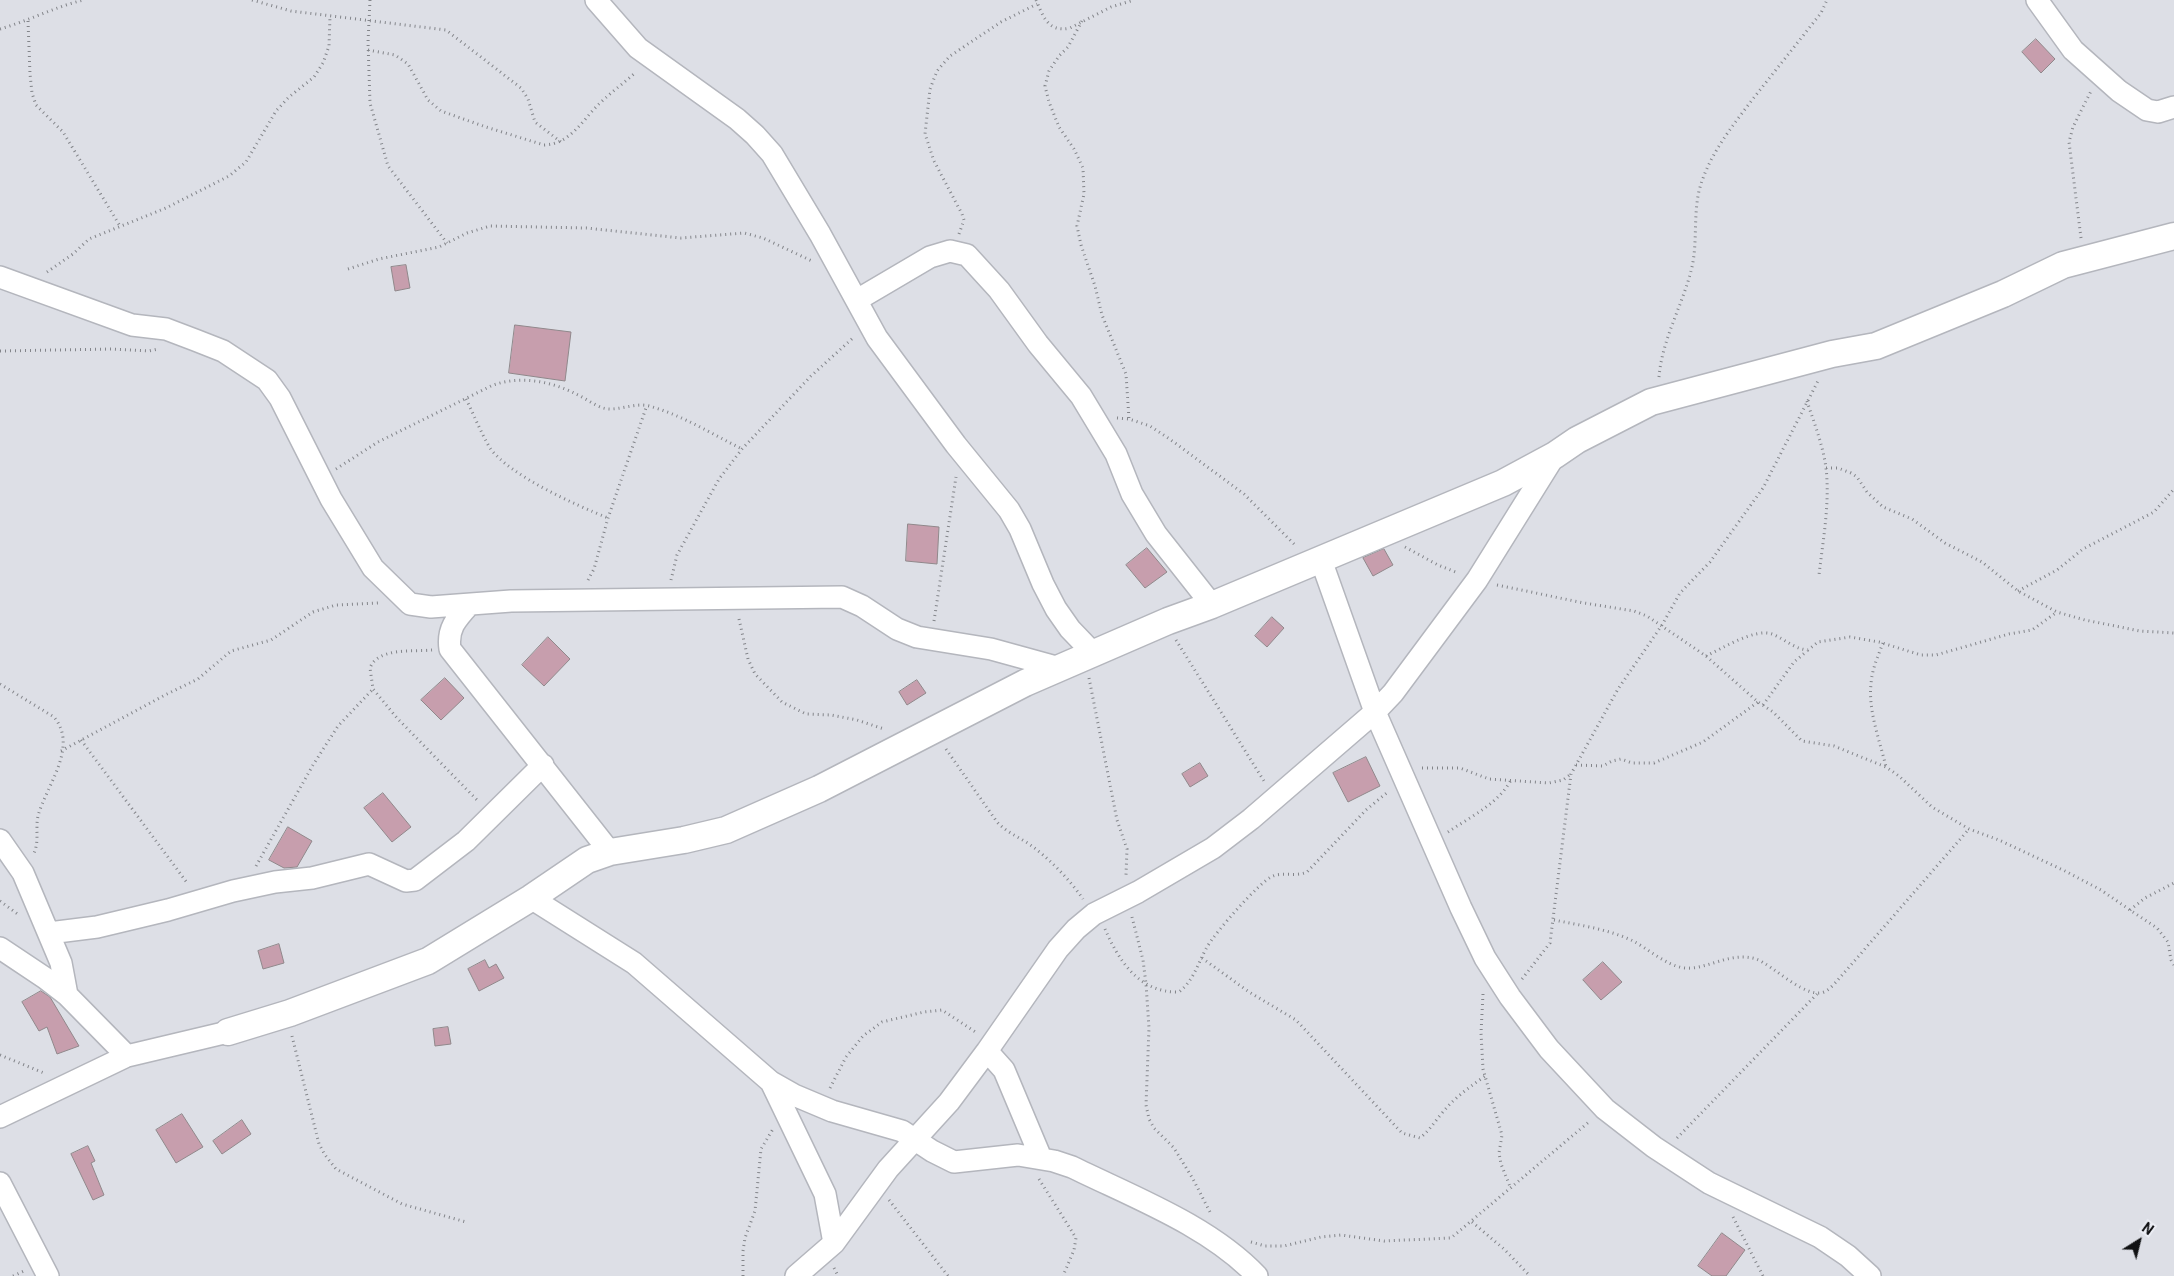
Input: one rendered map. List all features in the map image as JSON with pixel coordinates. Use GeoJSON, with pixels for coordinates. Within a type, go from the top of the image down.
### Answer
{"type":"FeatureCollection","features":[{"type":"Feature","properties":{"kind":"street"},"geometry":{"type":"LineString","coordinates":[[596,0],[624,34],[652,58],[738,119],[756,135],[772,154],[844,277],[877,338],[956,445],[1009,510],[1020,529],[1043,584],[1056,609],[1090,656]]}},
{"type":"Feature","properties":{"kind":"street"},"geometry":{"type":"LineString","coordinates":[[2037,0],[2073,50],[2119,91],[2148,110],[2158,112],[2174,107]]}},
{"type":"Feature","properties":{"kind":"street"},"geometry":{"type":"LineString","coordinates":[[0,1117],[60,1086],[127,1056],[228,1032],[290,1013],[428,961],[532,898],[587,860],[610,852],[684,840],[726,830],[812,792],[1025,683],[1168,621],[1212,605],[1503,483],[1555,455],[1577,440],[1657,400],[1832,354],[1876,346],[2003,294],[2064,265],[2174,236]]}},
{"type":"Feature","properties":{"kind":"street"},"geometry":{"type":"LineString","coordinates":[[857,300],[930,257],[950,251],[968,255],[999,290],[1038,344],[1081,396],[1116,454],[1132,494],[1156,534],[1212,605]]}},
{"type":"Feature","properties":{"kind":"street"},"geometry":{"type":"LineString","coordinates":[[0,277],[132,325],[166,328],[223,352],[267,380],[280,398],[330,499],[373,568],[410,604],[431,607],[511,601],[842,598],[862,606],[897,629],[917,637],[991,650],[1060,668]]}},
{"type":"Feature","properties":{"kind":"street"},"geometry":{"type":"LineString","coordinates":[[796,1276],[834,1243],[877,1183],[948,1102],[989,1048],[1058,949],[1076,929],[1096,913],[1130,896],[1213,848],[1275,798],[1375,712],[1393,693],[1476,580],[1555,455]]}},
{"type":"Feature","properties":{"kind":"street"},"geometry":{"type":"LineString","coordinates":[[1317,561],[1375,712],[1461,908],[1489,964],[1510,997],[1549,1049],[1605,1109],[1663,1154],[1709,1183],[1820,1237],[1848,1256],[1870,1276]]}},
{"type":"Feature","properties":{"kind":"street"},"geometry":{"type":"LineString","coordinates":[[469,605],[455,620],[450,630],[448,638],[450,649],[543,764],[610,852]]}},
{"type":"Feature","properties":{"kind":"street"},"geometry":{"type":"LineString","coordinates":[[49,934],[97,926],[168,910],[243,888],[312,878],[369,864],[406,882],[415,880],[466,841],[543,764]]}},
{"type":"Feature","properties":{"kind":"street"},"geometry":{"type":"LineString","coordinates":[[0,840],[23,873],[60,964],[67,995]]}},
{"type":"Feature","properties":{"kind":"street"},"geometry":{"type":"LineString","coordinates":[[532,898],[634,963],[771,1082],[794,1095],[845,1115],[902,1131],[932,1151],[954,1162],[1018,1155],[1038,1167],[1072,1167],[1186,1224],[1233,1255],[1257,1276]]}},
{"type":"Feature","properties":{"kind":"street"},"geometry":{"type":"LineString","coordinates":[[0,948],[67,995],[127,1056]]}},
{"type":"Feature","properties":{"kind":"street"},"geometry":{"type":"LineString","coordinates":[[989,1048],[1004,1070],[1038,1167]]}},
{"type":"Feature","properties":{"kind":"street"},"geometry":{"type":"LineString","coordinates":[[771,1082],[825,1194],[834,1243]]}},
{"type":"Feature","properties":{"kind":"street"},"geometry":{"type":"LineString","coordinates":[[0,1183],[48,1276]]}},
{"type":"Feature","properties":{"kind":"path"},"geometry":{"type":"LineString","coordinates":[[0,29],[28,21],[71,3],[84,0]]}},
{"type":"Feature","properties":{"kind":"path"},"geometry":{"type":"LineString","coordinates":[[252,0],[292,11],[446,30],[521,88],[528,99],[535,122],[561,142]]}},
{"type":"Feature","properties":{"kind":"path"},"geometry":{"type":"LineString","coordinates":[[370,0],[368,50],[370,103],[388,166],[447,243]]}},
{"type":"Feature","properties":{"kind":"path"},"geometry":{"type":"LineString","coordinates":[[950,251],[959,236],[964,220],[934,161],[925,134],[930,89],[937,71],[950,56],[1001,22],[1036,2],[1042,17],[1054,28],[1063,30],[1110,7],[1134,0]]}},
{"type":"Feature","properties":{"kind":"path"},"geometry":{"type":"LineString","coordinates":[[1657,400],[1659,373],[1668,338],[1691,272],[1695,249],[1694,222],[1699,191],[1710,160],[1734,124],[1821,13],[1827,0]]}},
{"type":"Feature","properties":{"kind":"path"},"geometry":{"type":"LineString","coordinates":[[22,284],[50,270],[73,254],[89,239],[166,208],[229,176],[246,162],[276,111],[314,76],[324,63],[329,46],[330,16]]}},
{"type":"Feature","properties":{"kind":"path"},"geometry":{"type":"LineString","coordinates":[[1082,20],[1068,47],[1049,71],[1045,86],[1059,127],[1074,149],[1083,168],[1084,194],[1078,226],[1081,245],[1095,286],[1102,316],[1126,374],[1129,419]]}},
{"type":"Feature","properties":{"kind":"path"},"geometry":{"type":"LineString","coordinates":[[28,21],[30,74],[32,93],[36,105],[68,140],[120,226]]}},
{"type":"Feature","properties":{"kind":"path"},"geometry":{"type":"LineString","coordinates":[[368,50],[395,55],[408,64],[428,100],[441,110],[486,127],[516,135],[533,143],[554,145],[561,142],[583,123],[597,106],[652,58]]}},
{"type":"Feature","properties":{"kind":"path"},"geometry":{"type":"LineString","coordinates":[[2083,260],[2070,142],[2073,127],[2100,74]]}},
{"type":"Feature","properties":{"kind":"path"},"geometry":{"type":"LineString","coordinates":[[348,269],[380,259],[439,247],[467,233],[490,226],[586,228],[681,238],[744,233],[763,238],[844,277]]}},
{"type":"Feature","properties":{"kind":"path"},"geometry":{"type":"LineString","coordinates":[[668,600],[672,570],[677,555],[720,479],[742,449],[811,376],[870,324]]}},
{"type":"Feature","properties":{"kind":"path"},"geometry":{"type":"LineString","coordinates":[[0,351],[112,349],[149,352],[195,340]]}},
{"type":"Feature","properties":{"kind":"path"},"geometry":{"type":"LineString","coordinates":[[1510,997],[1550,943],[1572,774],[1576,765],[1618,689],[1662,625],[1680,593],[1710,562],[1763,488],[1832,354]]}},
{"type":"Feature","properties":{"kind":"path"},"geometry":{"type":"LineString","coordinates":[[320,479],[378,442],[502,382],[517,380],[544,382],[562,388],[603,408],[616,410],[647,405],[691,422],[742,449]]}},
{"type":"Feature","properties":{"kind":"path"},"geometry":{"type":"LineString","coordinates":[[466,399],[490,448],[504,463],[566,500],[608,518]]}},
{"type":"Feature","properties":{"kind":"path"},"geometry":{"type":"LineString","coordinates":[[1807,401],[1826,468],[1826,518],[1819,575]]}},
{"type":"Feature","properties":{"kind":"path"},"geometry":{"type":"LineString","coordinates":[[578,601],[594,569],[608,518],[647,405]]}},
{"type":"Feature","properties":{"kind":"path"},"geometry":{"type":"LineString","coordinates":[[1097,423],[1115,418],[1129,419],[1150,426],[1244,494],[1317,561]]}},
{"type":"Feature","properties":{"kind":"path"},"geometry":{"type":"LineString","coordinates":[[931,639],[958,466],[956,445]]}},
{"type":"Feature","properties":{"kind":"path"},"geometry":{"type":"LineString","coordinates":[[1826,468],[1838,468],[1851,473],[1883,507],[1912,519],[1945,542],[1982,562],[2018,591],[2057,612],[2140,631],[2174,633]]}},
{"type":"Feature","properties":{"kind":"path"},"geometry":{"type":"LineString","coordinates":[[2018,591],[2057,570],[2083,550],[2154,512],[2174,489]]}},
{"type":"Feature","properties":{"kind":"path"},"geometry":{"type":"LineString","coordinates":[[1383,534],[1438,565],[1476,580],[1584,603],[1634,610],[1662,625],[1706,656],[1758,702],[1774,712],[1802,741],[1834,746],[1886,767],[1899,776],[1932,807],[1969,829],[2041,859],[2101,890],[2157,928],[2168,942],[2174,966]]}},
{"type":"Feature","properties":{"kind":"path"},"geometry":{"type":"LineString","coordinates":[[734,598],[748,659],[755,674],[782,702],[806,714],[831,715],[925,734],[997,822],[1005,830],[1037,850],[1068,880],[1096,913],[1124,965],[1146,984],[1168,992],[1179,992],[1192,978],[1208,944],[1263,882],[1280,874],[1300,875],[1306,872],[1401,774],[1460,768],[1489,779],[1549,784],[1563,780],[1572,774]]}},
{"type":"Feature","properties":{"kind":"path"},"geometry":{"type":"LineString","coordinates":[[62,751],[198,679],[232,651],[271,640],[313,612],[336,605],[363,602],[410,604]]}},
{"type":"Feature","properties":{"kind":"path"},"geometry":{"type":"LineString","coordinates":[[1763,705],[1794,662],[1818,642],[1850,637],[1883,643],[1922,655],[1936,655],[2008,634],[2032,630],[2057,612]]}},
{"type":"Feature","properties":{"kind":"path"},"geometry":{"type":"LineString","coordinates":[[1168,621],[1180,648],[1275,798]]}},
{"type":"Feature","properties":{"kind":"path"},"geometry":{"type":"LineString","coordinates":[[1706,656],[1752,635],[1766,633],[1772,634],[1799,649],[1808,650]]}},
{"type":"Feature","properties":{"kind":"path"},"geometry":{"type":"LineString","coordinates":[[1883,643],[1874,666],[1870,685],[1873,715],[1886,767]]}},
{"type":"Feature","properties":{"kind":"path"},"geometry":{"type":"LineString","coordinates":[[450,649],[401,651],[378,657],[370,668],[373,690],[396,718],[493,816]]}},
{"type":"Feature","properties":{"kind":"path"},"geometry":{"type":"LineString","coordinates":[[1090,656],[1117,820],[1127,849],[1126,880],[1134,907],[1132,922],[1143,960],[1149,1028],[1146,1105],[1149,1119],[1154,1128],[1174,1148],[1193,1179],[1214,1220]]}},
{"type":"Feature","properties":{"kind":"path"},"geometry":{"type":"LineString","coordinates":[[0,684],[54,717],[60,724],[62,732],[60,762],[38,817],[38,846],[23,873]]}},
{"type":"Feature","properties":{"kind":"path"},"geometry":{"type":"LineString","coordinates":[[243,888],[308,773],[338,726],[373,690]]}},
{"type":"Feature","properties":{"kind":"path"},"geometry":{"type":"LineString","coordinates":[[1576,765],[1603,766],[1612,761],[1622,759],[1632,763],[1654,763],[1704,742],[1758,702]]}},
{"type":"Feature","properties":{"kind":"path"},"geometry":{"type":"LineString","coordinates":[[81,740],[200,901]]}},
{"type":"Feature","properties":{"kind":"path"},"geometry":{"type":"LineString","coordinates":[[1433,842],[1493,802],[1511,780]]}},
{"type":"Feature","properties":{"kind":"path"},"geometry":{"type":"LineString","coordinates":[[1554,920],[1592,928],[1630,940],[1666,961],[1683,968],[1694,968],[1736,957],[1756,959],[1805,990],[1817,994],[1826,992],[1837,981],[1969,829]]}},
{"type":"Feature","properties":{"kind":"path"},"geometry":{"type":"LineString","coordinates":[[2130,910],[2145,898],[2174,883]]}},
{"type":"Feature","properties":{"kind":"path"},"geometry":{"type":"LineString","coordinates":[[1202,958],[1249,992],[1296,1020],[1402,1133],[1420,1138],[1432,1128],[1443,1112],[1463,1092],[1485,1076]]}},
{"type":"Feature","properties":{"kind":"path"},"geometry":{"type":"LineString","coordinates":[[1489,964],[1482,1001],[1481,1033],[1485,1076],[1502,1135],[1501,1164],[1511,1189]]}},
{"type":"Feature","properties":{"kind":"path"},"geometry":{"type":"LineString","coordinates":[[1663,1154],[1817,994]]}},
{"type":"Feature","properties":{"kind":"path"},"geometry":{"type":"LineString","coordinates":[[820,1106],[846,1057],[862,1036],[882,1022],[924,1012],[942,1010],[989,1048]]}},
{"type":"Feature","properties":{"kind":"path"},"geometry":{"type":"LineString","coordinates":[[290,1013],[292,1043],[319,1144],[329,1161],[336,1168],[402,1204],[466,1222]]}},
{"type":"Feature","properties":{"kind":"path"},"geometry":{"type":"LineString","coordinates":[[0,1054],[45,1074],[60,1086]]}},
{"type":"Feature","properties":{"kind":"path"},"geometry":{"type":"LineString","coordinates":[[743,1276],[744,1238],[755,1211],[761,1149],[784,1109]]}},
{"type":"Feature","properties":{"kind":"path"},"geometry":{"type":"LineString","coordinates":[[1250,1242],[1265,1246],[1284,1246],[1321,1237],[1341,1235],[1384,1241],[1451,1238],[1605,1109]]}},
{"type":"Feature","properties":{"kind":"path"},"geometry":{"type":"LineString","coordinates":[[1038,1167],[1043,1184],[1076,1238],[1074,1250],[1063,1276]]}},
{"type":"Feature","properties":{"kind":"path"},"geometry":{"type":"LineString","coordinates":[[877,1183],[948,1276]]}},
{"type":"Feature","properties":{"kind":"path"},"geometry":{"type":"LineString","coordinates":[[1722,1189],[1763,1276]]}},
{"type":"Feature","properties":{"kind":"path"},"geometry":{"type":"LineString","coordinates":[[1472,1222],[1504,1249],[1530,1276]]}},
{"type":"Feature","properties":{"kind":"building"},"geometry":{"type":"Polygon","coordinates":[[[2036,39],[2055,59],[2041,73],[2022,52],[2036,39]]]}},
{"type":"Feature","properties":{"kind":"building"},"geometry":{"type":"Polygon","coordinates":[[[406,265],[410,288],[395,291],[391,267],[406,265]]]}},
{"type":"Feature","properties":{"kind":"building"},"geometry":{"type":"Polygon","coordinates":[[[515,325],[571,332],[565,381],[509,373],[515,325]]]}},
{"type":"Feature","properties":{"kind":"building"},"geometry":{"type":"Polygon","coordinates":[[[908,524],[939,527],[937,564],[906,561],[908,524]]]}},
{"type":"Feature","properties":{"kind":"building"},"geometry":{"type":"Polygon","coordinates":[[[1147,548],[1167,572],[1145,588],[1126,565],[1147,548]]]}},
{"type":"Feature","properties":{"kind":"building"},"geometry":{"type":"Polygon","coordinates":[[[1384,549],[1393,565],[1373,576],[1363,558],[1384,549]]]}},
{"type":"Feature","properties":{"kind":"building"},"geometry":{"type":"Polygon","coordinates":[[[1272,617],[1284,628],[1267,647],[1255,636],[1272,617]]]}},
{"type":"Feature","properties":{"kind":"building"},"geometry":{"type":"Polygon","coordinates":[[[548,637],[570,659],[544,686],[522,665],[548,637]]]}},
{"type":"Feature","properties":{"kind":"building"},"geometry":{"type":"Polygon","coordinates":[[[445,678],[464,698],[441,720],[421,700],[445,678]]]}},
{"type":"Feature","properties":{"kind":"building"},"geometry":{"type":"Polygon","coordinates":[[[917,680],[926,693],[907,705],[899,692],[917,680]]]}},
{"type":"Feature","properties":{"kind":"building"},"geometry":{"type":"Polygon","coordinates":[[[1366,757],[1380,786],[1348,802],[1333,773],[1366,757]]]}},
{"type":"Feature","properties":{"kind":"building"},"geometry":{"type":"Polygon","coordinates":[[[1200,763],[1208,776],[1190,787],[1182,774],[1200,763]]]}},
{"type":"Feature","properties":{"kind":"building"},"geometry":{"type":"Polygon","coordinates":[[[383,793],[411,827],[392,842],[364,808],[383,793]]]}},
{"type":"Feature","properties":{"kind":"building"},"geometry":{"type":"Polygon","coordinates":[[[288,827],[312,841],[297,867],[284,868],[269,860],[288,827]]]}},
{"type":"Feature","properties":{"kind":"building"},"geometry":{"type":"Polygon","coordinates":[[[279,944],[284,963],[263,969],[258,951],[279,944]]]}},
{"type":"Feature","properties":{"kind":"building"},"geometry":{"type":"Polygon","coordinates":[[[485,960],[489,968],[496,964],[504,978],[479,991],[468,969],[485,960]]]}},
{"type":"Feature","properties":{"kind":"building"},"geometry":{"type":"Polygon","coordinates":[[[1603,962],[1622,982],[1601,1000],[1583,980],[1603,962]]]}},
{"type":"Feature","properties":{"kind":"building"},"geometry":{"type":"Polygon","coordinates":[[[41,991],[50,997],[79,1046],[57,1054],[47,1027],[39,1031],[22,1002],[41,991]]]}},
{"type":"Feature","properties":{"kind":"building"},"geometry":{"type":"Polygon","coordinates":[[[448,1027],[451,1044],[435,1046],[433,1029],[448,1027]]]}},
{"type":"Feature","properties":{"kind":"building"},"geometry":{"type":"Polygon","coordinates":[[[182,1114],[203,1147],[176,1163],[156,1130],[182,1114]]]}},
{"type":"Feature","properties":{"kind":"building"},"geometry":{"type":"Polygon","coordinates":[[[242,1120],[251,1134],[222,1154],[213,1141],[242,1120]]]}},
{"type":"Feature","properties":{"kind":"building"},"geometry":{"type":"Polygon","coordinates":[[[88,1146],[95,1161],[91,1163],[104,1195],[93,1200],[71,1154],[88,1146]]]}},
{"type":"Feature","properties":{"kind":"building"},"geometry":{"type":"Polygon","coordinates":[[[1722,1233],[1745,1250],[1726,1276],[1712,1276],[1698,1266],[1722,1233]]]}}]}
